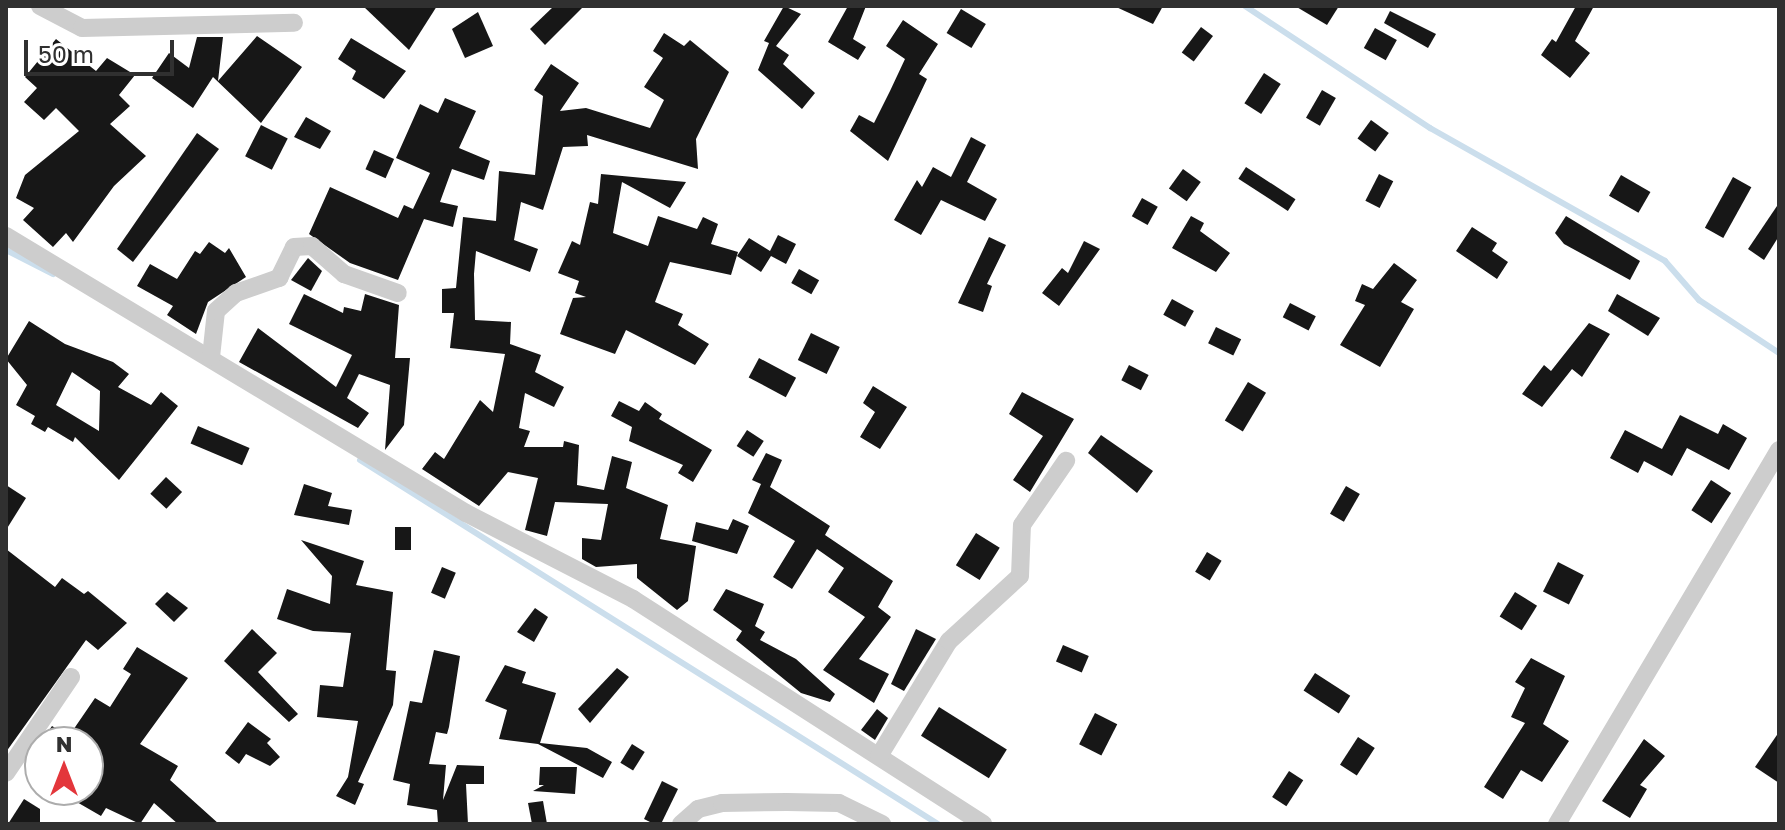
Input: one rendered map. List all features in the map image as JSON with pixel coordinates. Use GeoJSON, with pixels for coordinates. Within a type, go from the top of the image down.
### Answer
{"type":"FeatureCollection","features":[{"type":"Feature","properties":{"kind":"street"},"geometry":{"type":"LineString","coordinates":[[40,6],[82,28],[294,23]]}},
{"type":"Feature","properties":{"kind":"street"},"geometry":{"type":"LineString","coordinates":[[6,236],[466,513],[633,599],[774,695],[879,756],[983,824]]}},
{"type":"Feature","properties":{"kind":"street"},"geometry":{"type":"LineString","coordinates":[[211,357],[216,311],[236,293],[279,278],[294,247],[312,246],[344,274],[398,293]]}},
{"type":"Feature","properties":{"kind":"street"},"geometry":{"type":"LineString","coordinates":[[1557,824],[1779,450]]}},
{"type":"Feature","properties":{"kind":"street"},"geometry":{"type":"LineString","coordinates":[[879,756],[949,641],[1020,576],[1022,525],[1066,461]]}},
{"type":"Feature","properties":{"kind":"street"},"geometry":{"type":"LineString","coordinates":[[6,773],[71,677]]}},
{"type":"Feature","properties":{"kind":"street"},"geometry":{"type":"LineString","coordinates":[[681,824],[698,809],[722,803],[787,802],[839,803],[882,824]]}},
{"type":"Feature","properties":{"kind":"building"},"geometry":{"type":"Polygon","coordinates":[[[363,6],[437,6],[409,50],[363,6]]]}},
{"type":"Feature","properties":{"kind":"building"},"geometry":{"type":"Polygon","coordinates":[[[554,6],[584,6],[545,45],[530,29],[554,6]]]}},
{"type":"Feature","properties":{"kind":"building"},"geometry":{"type":"Polygon","coordinates":[[[784,6],[801,14],[776,46],[789,55],[783,64],[815,93],[802,109],[758,70],[769,43],[764,41],[784,6]]]}},
{"type":"Feature","properties":{"kind":"building"},"geometry":{"type":"Polygon","coordinates":[[[848,6],[866,6],[853,39],[866,47],[858,60],[828,42],[848,6]]]}},
{"type":"Feature","properties":{"kind":"building"},"geometry":{"type":"Polygon","coordinates":[[[1114,6],[1163,6],[1153,24],[1114,6]]]}},
{"type":"Feature","properties":{"kind":"building"},"geometry":{"type":"Polygon","coordinates":[[[1295,6],[1339,6],[1327,25],[1295,6]]]}},
{"type":"Feature","properties":{"kind":"building"},"geometry":{"type":"Polygon","coordinates":[[[1576,6],[1594,6],[1575,41],[1590,53],[1570,78],[1541,55],[1552,39],[1556,42],[1576,6]]]}},
{"type":"Feature","properties":{"kind":"building"},"geometry":{"type":"Polygon","coordinates":[[[961,9],[986,24],[971,48],[947,33],[961,9]]]}},
{"type":"Feature","properties":{"kind":"building"},"geometry":{"type":"Polygon","coordinates":[[[1390,11],[1436,34],[1428,48],[1384,23],[1390,11]]]}},
{"type":"Feature","properties":{"kind":"building"},"geometry":{"type":"Polygon","coordinates":[[[478,12],[493,46],[465,58],[452,29],[478,12]]]}},
{"type":"Feature","properties":{"kind":"building"},"geometry":{"type":"Polygon","coordinates":[[[903,20],[938,44],[919,74],[927,79],[888,161],[850,131],[859,115],[874,123],[890,91],[905,59],[886,46],[903,20]]]}},
{"type":"Feature","properties":{"kind":"building"},"geometry":{"type":"Polygon","coordinates":[[[1201,27],[1213,36],[1194,62],[1182,53],[1201,27]]]}},
{"type":"Feature","properties":{"kind":"building"},"geometry":{"type":"Polygon","coordinates":[[[1375,28],[1397,40],[1386,60],[1364,48],[1375,28]]]}},
{"type":"Feature","properties":{"kind":"building"},"geometry":{"type":"Polygon","coordinates":[[[664,33],[684,46],[690,40],[729,72],[696,139],[698,169],[587,135],[588,146],[563,147],[543,210],[521,202],[514,240],[538,249],[530,272],[476,251],[475,320],[511,322],[510,344],[541,355],[535,372],[564,387],[554,407],[525,393],[519,428],[530,431],[524,447],[563,447],[564,441],[579,445],[577,485],[604,490],[612,456],[632,462],[626,488],[668,505],[660,539],[696,546],[688,601],[677,610],[637,578],[637,564],[596,567],[582,559],[582,538],[601,540],[608,504],[555,502],[547,536],[525,530],[538,478],[508,472],[479,506],[422,469],[435,452],[444,459],[480,400],[493,412],[505,354],[450,348],[454,313],[442,313],[442,289],[456,288],[463,217],[496,221],[499,171],[535,175],[543,96],[534,90],[551,64],[579,83],[560,111],[586,108],[650,128],[664,100],[644,87],[663,58],[653,51],[664,33]]]}},
{"type":"Feature","properties":{"kind":"building"},"geometry":{"type":"Polygon","coordinates":[[[257,36],[302,67],[261,123],[213,77],[193,108],[152,78],[169,53],[189,68],[197,37],[223,37],[218,81],[257,36]]]}},
{"type":"Feature","properties":{"kind":"building"},"geometry":{"type":"Polygon","coordinates":[[[351,38],[406,71],[384,99],[352,79],[356,71],[338,59],[351,38]]]}},
{"type":"Feature","properties":{"kind":"building"},"geometry":{"type":"Polygon","coordinates":[[[56,39],[96,71],[107,58],[135,75],[119,95],[130,106],[110,124],[146,156],[114,186],[73,242],[66,233],[53,247],[23,220],[34,208],[16,198],[25,175],[79,131],[56,108],[44,120],[24,102],[37,88],[25,77],[56,39]]]}},
{"type":"Feature","properties":{"kind":"building"},"geometry":{"type":"Polygon","coordinates":[[[1264,73],[1281,84],[1261,114],[1244,103],[1264,73]]]}},
{"type":"Feature","properties":{"kind":"building"},"geometry":{"type":"Polygon","coordinates":[[[1322,90],[1336,98],[1320,126],[1306,118],[1322,90]]]}},
{"type":"Feature","properties":{"kind":"building"},"geometry":{"type":"Polygon","coordinates":[[[445,98],[476,111],[459,148],[490,161],[484,180],[452,169],[440,202],[458,206],[453,227],[424,219],[398,280],[350,263],[309,234],[330,187],[398,218],[404,205],[413,209],[430,173],[396,158],[420,104],[438,113],[445,98]]]}},
{"type":"Feature","properties":{"kind":"building"},"geometry":{"type":"Polygon","coordinates":[[[306,117],[331,131],[320,149],[294,137],[306,117]]]}},
{"type":"Feature","properties":{"kind":"building"},"geometry":{"type":"Polygon","coordinates":[[[1371,120],[1389,133],[1375,152],[1357,139],[1371,120]]]}},
{"type":"Feature","properties":{"kind":"building"},"geometry":{"type":"Polygon","coordinates":[[[261,125],[288,139],[272,170],[245,156],[261,125]]]}},
{"type":"Feature","properties":{"kind":"building"},"geometry":{"type":"Polygon","coordinates":[[[197,133],[219,149],[133,262],[117,249],[197,133]]]}},
{"type":"Feature","properties":{"kind":"building"},"geometry":{"type":"Polygon","coordinates":[[[971,137],[986,145],[967,182],[997,199],[985,221],[941,200],[921,235],[894,220],[917,180],[922,187],[933,167],[951,177],[971,137]]]}},
{"type":"Feature","properties":{"kind":"building"},"geometry":{"type":"Polygon","coordinates":[[[374,150],[394,159],[386,178],[365,169],[374,150]]]}},
{"type":"Feature","properties":{"kind":"building"},"geometry":{"type":"Polygon","coordinates":[[[1246,167],[1295,199],[1288,211],[1238,179],[1246,167]]]}},
{"type":"Feature","properties":{"kind":"building"},"geometry":{"type":"Polygon","coordinates":[[[1183,169],[1201,182],[1187,201],[1169,188],[1183,169]]]}},
{"type":"Feature","properties":{"kind":"building"},"geometry":{"type":"Polygon","coordinates":[[[601,174],[686,182],[670,208],[622,182],[613,233],[648,246],[658,216],[697,229],[703,217],[718,224],[711,244],[738,252],[731,275],[670,262],[655,302],[683,314],[678,325],[709,344],[695,365],[626,330],[615,354],[560,334],[573,298],[586,297],[575,293],[579,281],[558,273],[572,241],[580,245],[590,202],[598,204],[601,174]]]}},
{"type":"Feature","properties":{"kind":"building"},"geometry":{"type":"Polygon","coordinates":[[[1379,174],[1393,181],[1380,208],[1365,201],[1379,174]]]}},
{"type":"Feature","properties":{"kind":"building"},"geometry":{"type":"Polygon","coordinates":[[[1621,175],[1650,192],[1638,213],[1609,196],[1621,175]]]}},
{"type":"Feature","properties":{"kind":"building"},"geometry":{"type":"Polygon","coordinates":[[[1733,177],[1751,187],[1723,238],[1705,228],[1733,177]]]}},
{"type":"Feature","properties":{"kind":"building"},"geometry":{"type":"Polygon","coordinates":[[[1142,198],[1158,207],[1148,225],[1132,216],[1142,198]]]}},
{"type":"Feature","properties":{"kind":"building"},"geometry":{"type":"Polygon","coordinates":[[[1779,203],[1779,236],[1764,260],[1748,249],[1779,203]]]}},
{"type":"Feature","properties":{"kind":"building"},"geometry":{"type":"Polygon","coordinates":[[[1191,216],[1204,223],[1200,231],[1230,253],[1216,272],[1172,248],[1191,216]]]}},
{"type":"Feature","properties":{"kind":"building"},"geometry":{"type":"Polygon","coordinates":[[[1566,216],[1640,261],[1630,280],[1564,244],[1555,233],[1566,216]]]}},
{"type":"Feature","properties":{"kind":"building"},"geometry":{"type":"Polygon","coordinates":[[[1472,227],[1497,243],[1492,251],[1508,262],[1497,279],[1456,251],[1472,227]]]}},
{"type":"Feature","properties":{"kind":"building"},"geometry":{"type":"Polygon","coordinates":[[[778,235],[796,244],[786,264],[771,256],[761,272],[737,256],[749,238],[770,251],[778,235]]]}},
{"type":"Feature","properties":{"kind":"building"},"geometry":{"type":"Polygon","coordinates":[[[989,237],[1006,245],[987,284],[992,286],[983,312],[958,303],[989,237]]]}},
{"type":"Feature","properties":{"kind":"building"},"geometry":{"type":"Polygon","coordinates":[[[1084,241],[1100,249],[1059,306],[1042,293],[1062,268],[1068,273],[1084,241]]]}},
{"type":"Feature","properties":{"kind":"building"},"geometry":{"type":"Polygon","coordinates":[[[209,242],[225,253],[229,248],[246,277],[208,302],[196,334],[167,315],[173,306],[137,286],[150,264],[177,279],[195,251],[200,254],[209,242]]]}},
{"type":"Feature","properties":{"kind":"building"},"geometry":{"type":"Polygon","coordinates":[[[308,258],[322,271],[311,291],[291,280],[308,258]]]}},
{"type":"Feature","properties":{"kind":"building"},"geometry":{"type":"Polygon","coordinates":[[[1394,263],[1417,280],[1401,302],[1414,309],[1380,367],[1340,345],[1365,305],[1355,301],[1362,284],[1373,289],[1394,263]]]}},
{"type":"Feature","properties":{"kind":"building"},"geometry":{"type":"Polygon","coordinates":[[[799,269],[819,280],[811,294],[791,283],[799,269]]]}},
{"type":"Feature","properties":{"kind":"building"},"geometry":{"type":"Polygon","coordinates":[[[304,294],[343,313],[344,307],[361,311],[365,294],[399,305],[395,358],[410,358],[404,425],[385,450],[390,385],[359,374],[347,398],[369,413],[358,428],[239,362],[258,328],[336,387],[352,355],[289,324],[304,294]]]}},
{"type":"Feature","properties":{"kind":"building"},"geometry":{"type":"Polygon","coordinates":[[[1617,294],[1660,318],[1648,336],[1608,311],[1617,294]]]}},
{"type":"Feature","properties":{"kind":"building"},"geometry":{"type":"Polygon","coordinates":[[[1172,299],[1194,311],[1185,327],[1163,315],[1172,299]]]}},
{"type":"Feature","properties":{"kind":"building"},"geometry":{"type":"Polygon","coordinates":[[[1290,303],[1316,316],[1309,330],[1283,317],[1290,303]]]}},
{"type":"Feature","properties":{"kind":"building"},"geometry":{"type":"Polygon","coordinates":[[[29,321],[65,344],[113,362],[129,374],[118,387],[151,405],[161,392],[178,406],[119,480],[75,437],[73,442],[48,427],[45,432],[31,424],[35,416],[16,405],[27,385],[6,359],[29,321]],[[72,372],[56,405],[99,431],[100,391],[72,372]]]}},
{"type":"Feature","properties":{"kind":"building"},"geometry":{"type":"Polygon","coordinates":[[[1589,323],[1610,334],[1582,377],[1572,369],[1542,407],[1522,394],[1544,365],[1551,371],[1589,323]]]}},
{"type":"Feature","properties":{"kind":"building"},"geometry":{"type":"Polygon","coordinates":[[[1216,327],[1241,339],[1233,355],[1208,343],[1216,327]]]}},
{"type":"Feature","properties":{"kind":"building"},"geometry":{"type":"Polygon","coordinates":[[[811,333],[840,347],[827,374],[798,360],[811,333]]]}},
{"type":"Feature","properties":{"kind":"building"},"geometry":{"type":"Polygon","coordinates":[[[759,358],[796,378],[786,397],[749,377],[759,358]]]}},
{"type":"Feature","properties":{"kind":"building"},"geometry":{"type":"Polygon","coordinates":[[[1129,365],[1149,375],[1141,390],[1121,380],[1129,365]]]}},
{"type":"Feature","properties":{"kind":"building"},"geometry":{"type":"Polygon","coordinates":[[[1248,382],[1266,393],[1243,431],[1225,421],[1248,382]]]}},
{"type":"Feature","properties":{"kind":"building"},"geometry":{"type":"Polygon","coordinates":[[[873,386],[907,407],[880,449],[860,437],[875,412],[863,403],[873,386]]]}},
{"type":"Feature","properties":{"kind":"building"},"geometry":{"type":"Polygon","coordinates":[[[1022,392],[1074,419],[1030,492],[1013,480],[1043,436],[1009,414],[1022,392]]]}},
{"type":"Feature","properties":{"kind":"building"},"geometry":{"type":"Polygon","coordinates":[[[619,401],[639,411],[645,402],[662,414],[659,419],[712,450],[693,482],[678,473],[683,465],[629,441],[632,427],[611,416],[619,401]]]}},
{"type":"Feature","properties":{"kind":"building"},"geometry":{"type":"Polygon","coordinates":[[[1680,415],[1718,434],[1723,424],[1747,438],[1729,470],[1687,448],[1672,476],[1644,461],[1638,473],[1610,458],[1625,430],[1662,449],[1680,415]]]}},
{"type":"Feature","properties":{"kind":"building"},"geometry":{"type":"Polygon","coordinates":[[[198,426],[250,448],[242,465],[191,443],[198,426]]]}},
{"type":"Feature","properties":{"kind":"building"},"geometry":{"type":"Polygon","coordinates":[[[747,430],[764,441],[753,457],[737,446],[747,430]]]}},
{"type":"Feature","properties":{"kind":"building"},"geometry":{"type":"Polygon","coordinates":[[[1101,435],[1153,471],[1137,493],[1088,453],[1101,435]]]}},
{"type":"Feature","properties":{"kind":"building"},"geometry":{"type":"Polygon","coordinates":[[[766,453],[782,460],[770,487],[830,526],[825,535],[893,581],[878,607],[891,617],[859,659],[889,674],[874,703],[823,670],[865,617],[828,592],[844,568],[817,549],[792,589],[773,577],[795,541],[748,513],[761,484],[752,480],[766,453]]]}},
{"type":"Feature","properties":{"kind":"building"},"geometry":{"type":"Polygon","coordinates":[[[166,477],[182,492],[166,509],[150,494],[166,477]]]}},
{"type":"Feature","properties":{"kind":"building"},"geometry":{"type":"Polygon","coordinates":[[[1711,480],[1731,493],[1712,523],[1691,510],[1711,480]]]}},
{"type":"Feature","properties":{"kind":"building"},"geometry":{"type":"Polygon","coordinates":[[[304,484],[332,493],[328,506],[352,510],[349,525],[294,515],[304,484]]]}},
{"type":"Feature","properties":{"kind":"building"},"geometry":{"type":"Polygon","coordinates":[[[6,485],[26,498],[6,530],[6,485]]]}},
{"type":"Feature","properties":{"kind":"building"},"geometry":{"type":"Polygon","coordinates":[[[1346,486],[1360,494],[1344,522],[1330,514],[1346,486]]]}},
{"type":"Feature","properties":{"kind":"building"},"geometry":{"type":"Polygon","coordinates":[[[733,519],[749,526],[737,554],[692,541],[696,522],[728,530],[733,519]]]}},
{"type":"Feature","properties":{"kind":"building"},"geometry":{"type":"Polygon","coordinates":[[[395,527],[411,527],[411,550],[395,550],[395,527]]]}},
{"type":"Feature","properties":{"kind":"building"},"geometry":{"type":"Polygon","coordinates":[[[976,533],[1000,548],[980,580],[956,565],[976,533]]]}},
{"type":"Feature","properties":{"kind":"building"},"geometry":{"type":"Polygon","coordinates":[[[301,540],[364,561],[356,585],[393,592],[386,670],[396,671],[393,705],[358,782],[364,784],[355,805],[336,796],[348,777],[358,721],[317,717],[320,685],[343,687],[351,633],[313,631],[277,619],[287,589],[330,604],[332,576],[301,540]]]}},
{"type":"Feature","properties":{"kind":"building"},"geometry":{"type":"Polygon","coordinates":[[[6,549],[55,587],[62,578],[84,594],[88,591],[127,623],[98,650],[86,640],[6,752],[6,549]]]}},
{"type":"Feature","properties":{"kind":"building"},"geometry":{"type":"Polygon","coordinates":[[[1207,552],[1222,561],[1210,580],[1195,572],[1207,552]]]}},
{"type":"Feature","properties":{"kind":"building"},"geometry":{"type":"Polygon","coordinates":[[[1558,562],[1584,575],[1569,605],[1543,591],[1558,562]]]}},
{"type":"Feature","properties":{"kind":"building"},"geometry":{"type":"Polygon","coordinates":[[[442,567],[456,573],[445,599],[431,593],[442,567]]]}},
{"type":"Feature","properties":{"kind":"building"},"geometry":{"type":"Polygon","coordinates":[[[726,589],[764,604],[755,626],[765,632],[760,640],[796,659],[835,694],[830,702],[801,693],[736,640],[742,631],[713,610],[726,589]]]}},
{"type":"Feature","properties":{"kind":"building"},"geometry":{"type":"Polygon","coordinates":[[[167,592],[188,608],[174,622],[155,604],[167,592]]]}},
{"type":"Feature","properties":{"kind":"building"},"geometry":{"type":"Polygon","coordinates":[[[1515,592],[1537,606],[1522,630],[1500,617],[1515,592]]]}},
{"type":"Feature","properties":{"kind":"building"},"geometry":{"type":"Polygon","coordinates":[[[535,608],[548,617],[534,642],[517,632],[535,608]]]}},
{"type":"Feature","properties":{"kind":"building"},"geometry":{"type":"Polygon","coordinates":[[[252,629],[277,653],[258,672],[298,714],[289,722],[224,661],[252,629]]]}},
{"type":"Feature","properties":{"kind":"building"},"geometry":{"type":"Polygon","coordinates":[[[916,629],[936,639],[904,691],[891,684],[916,629]]]}},
{"type":"Feature","properties":{"kind":"building"},"geometry":{"type":"Polygon","coordinates":[[[1063,645],[1089,656],[1082,673],[1056,662],[1063,645]]]}},
{"type":"Feature","properties":{"kind":"building"},"geometry":{"type":"Polygon","coordinates":[[[137,647],[188,678],[140,744],[178,766],[170,780],[219,824],[178,824],[154,803],[140,824],[106,808],[101,816],[84,806],[104,806],[104,726],[76,726],[95,698],[110,707],[131,674],[123,669],[137,647]]]}},
{"type":"Feature","properties":{"kind":"building"},"geometry":{"type":"Polygon","coordinates":[[[434,650],[460,656],[447,734],[436,732],[429,764],[446,765],[443,800],[457,765],[484,766],[484,784],[466,784],[468,824],[438,824],[437,810],[407,805],[410,784],[393,780],[410,701],[422,703],[434,650]]]}},
{"type":"Feature","properties":{"kind":"building"},"geometry":{"type":"Polygon","coordinates":[[[1531,658],[1565,676],[1543,724],[1569,741],[1542,782],[1521,770],[1503,799],[1484,787],[1525,723],[1511,717],[1525,688],[1515,682],[1531,658]]]}},
{"type":"Feature","properties":{"kind":"building"},"geometry":{"type":"Polygon","coordinates":[[[505,665],[526,672],[522,683],[556,693],[540,743],[587,748],[612,762],[603,778],[538,744],[499,739],[507,710],[485,701],[505,665]]]}},
{"type":"Feature","properties":{"kind":"building"},"geometry":{"type":"Polygon","coordinates":[[[617,668],[629,677],[590,723],[578,709],[617,668]]]}},
{"type":"Feature","properties":{"kind":"building"},"geometry":{"type":"Polygon","coordinates":[[[1315,673],[1350,696],[1339,713],[1304,691],[1315,673]]]}},
{"type":"Feature","properties":{"kind":"building"},"geometry":{"type":"Polygon","coordinates":[[[939,707],[1007,749],[989,778],[921,736],[939,707]]]}},
{"type":"Feature","properties":{"kind":"building"},"geometry":{"type":"Polygon","coordinates":[[[877,709],[888,718],[875,740],[861,730],[877,709]]]}},
{"type":"Feature","properties":{"kind":"building"},"geometry":{"type":"Polygon","coordinates":[[[1095,713],[1117,724],[1101,756],[1079,744],[1095,713]]]}},
{"type":"Feature","properties":{"kind":"building"},"geometry":{"type":"Polygon","coordinates":[[[248,722],[271,739],[267,743],[280,757],[270,766],[246,754],[239,764],[225,753],[248,722]]]}},
{"type":"Feature","properties":{"kind":"building"},"geometry":{"type":"Polygon","coordinates":[[[1779,732],[1779,783],[1755,767],[1779,732]]]}},
{"type":"Feature","properties":{"kind":"building"},"geometry":{"type":"Polygon","coordinates":[[[1358,737],[1375,748],[1357,776],[1340,765],[1358,737]]]}},
{"type":"Feature","properties":{"kind":"building"},"geometry":{"type":"Polygon","coordinates":[[[1644,739],[1665,756],[1640,785],[1647,789],[1630,818],[1602,801],[1644,739]]]}},
{"type":"Feature","properties":{"kind":"building"},"geometry":{"type":"Polygon","coordinates":[[[632,744],[645,752],[633,771],[620,763],[632,744]]]}},
{"type":"Feature","properties":{"kind":"building"},"geometry":{"type":"Polygon","coordinates":[[[540,767],[577,767],[575,794],[533,791],[544,785],[539,785],[540,767]]]}},
{"type":"Feature","properties":{"kind":"building"},"geometry":{"type":"Polygon","coordinates":[[[1289,771],[1303,780],[1286,806],[1272,797],[1289,771]]]}},
{"type":"Feature","properties":{"kind":"building"},"geometry":{"type":"Polygon","coordinates":[[[662,781],[678,789],[661,824],[654,824],[644,819],[662,781]]]}},
{"type":"Feature","properties":{"kind":"building"},"geometry":{"type":"Polygon","coordinates":[[[24,799],[24,806],[40,809],[40,824],[8,824],[24,799]]]}},
{"type":"Feature","properties":{"kind":"building"},"geometry":{"type":"Polygon","coordinates":[[[543,801],[547,824],[532,824],[528,803],[543,801]]]}},
{"type":"Feature","properties":{"kind":"waterway"},"geometry":{"type":"LineString","coordinates":[[1245,6],[1430,128],[1665,261],[1699,300],[1779,353]]}},
{"type":"Feature","properties":{"kind":"waterway"},"geometry":{"type":"LineString","coordinates":[[6,250],[53,274]]}},
{"type":"Feature","properties":{"kind":"waterway"},"geometry":{"type":"LineString","coordinates":[[360,460],[938,824]]}}]}
